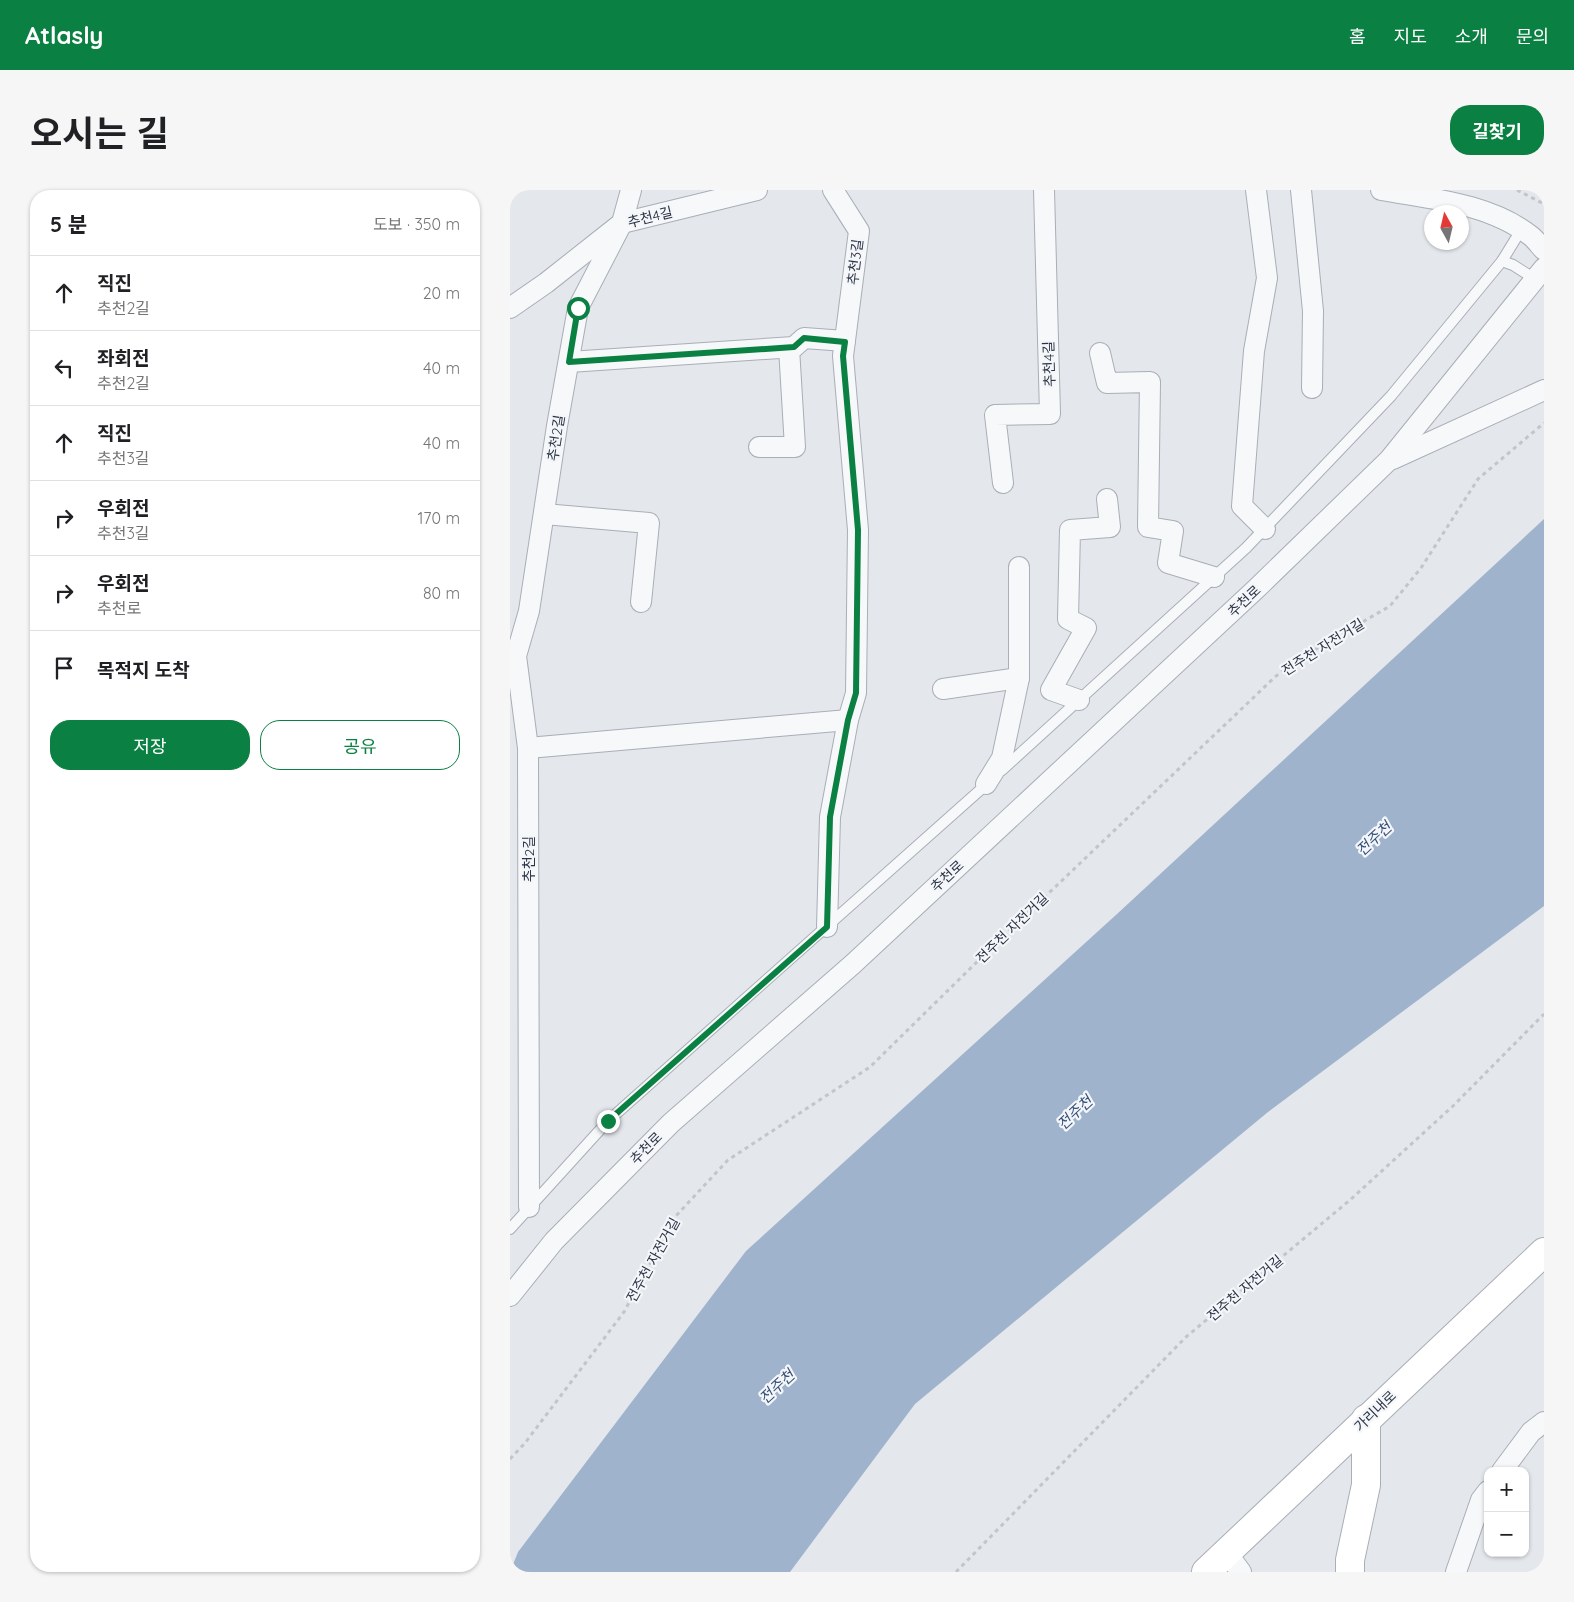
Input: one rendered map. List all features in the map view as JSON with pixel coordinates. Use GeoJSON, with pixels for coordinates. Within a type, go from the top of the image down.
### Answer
{"type":"FeatureCollection","features":[{"type":"Feature","properties":{"kind":"street","name":"추천2길"},"geometry":{"type":"LineString","coordinates":[[529,1208],[528,748],[516,656],[529,611],[578,308],[622,223],[632,190]]}},
{"type":"Feature","properties":{"kind":"street","name":"추천4길"},"geometry":{"type":"LineString","coordinates":[[510,308],[546,283],[622,223],[757,190]]}},
{"type":"Feature","properties":{"kind":"street","name":"추천3길"},"geometry":{"type":"LineString","coordinates":[[827,927],[830,817],[848,720],[856,693],[858,530],[843,356],[858,231],[832,190]]}},
{"type":"Feature","properties":{"kind":"street","name":"추천4길"},"geometry":{"type":"LineString","coordinates":[[1003,483],[995,414],[1050,414],[1044,190]]}},
{"type":"Feature","properties":{"kind":"street"},"geometry":{"type":"LineString","coordinates":[[1256,190],[1267,278],[1254,351],[1242,506],[1265,528]]}},
{"type":"Feature","properties":{"kind":"street"},"geometry":{"type":"LineString","coordinates":[[1301,190],[1313,310],[1312,388]]}},
{"type":"Feature","properties":{"kind":"street"},"geometry":{"type":"LineString","coordinates":[[1381,190],[1441,200],[1492,213],[1532,239]]}},
{"type":"Feature","properties":{"kind":"street","name":"추천로"},"geometry":{"type":"LineString","coordinates":[[510,1296],[554,1241],[671,1123],[853,964],[1256,590],[1389,460],[1540,274]]}},
{"type":"Feature","properties":{"kind":"street"},"geometry":{"type":"LineString","coordinates":[[569,362],[789,348],[794,347],[804,338],[845,342]]}},
{"type":"Feature","properties":{"kind":"street"},"geometry":{"type":"LineString","coordinates":[[759,447],[796,446],[789,348]]}},
{"type":"Feature","properties":{"kind":"street"},"geometry":{"type":"LineString","coordinates":[[1100,353],[1107,383],[1150,382],[1148,528],[1174,531],[1168,563],[1214,577]]}},
{"type":"Feature","properties":{"kind":"street","name":"추천로"},"geometry":{"type":"LineString","coordinates":[[1389,460],[1544,390]]}},
{"type":"Feature","properties":{"kind":"street"},"geometry":{"type":"LineString","coordinates":[[1079,700],[1051,690],[1086,628],[1068,619],[1070,530],[1110,526],[1107,498]]}},
{"type":"Feature","properties":{"kind":"street"},"geometry":{"type":"LineString","coordinates":[[544,514],[649,523],[641,602]]}},
{"type":"Feature","properties":{"kind":"street"},"geometry":{"type":"LineString","coordinates":[[986,784],[1002,758],[1019,678],[1019,567]]}},
{"type":"Feature","properties":{"kind":"street"},"geometry":{"type":"LineString","coordinates":[[942,688],[1019,678]]}},
{"type":"Feature","properties":{"kind":"street"},"geometry":{"type":"LineString","coordinates":[[528,748],[848,720]]}},
{"type":"Feature","properties":{"kind":"street","name":"가리내로"},"geometry":{"type":"LineString","coordinates":[[1206,1572],[1234,1563],[1366,1419],[1544,1252]]}},
{"type":"Feature","properties":{"kind":"street"},"geometry":{"type":"LineString","coordinates":[[1350,1572],[1350,1560],[1366,1485],[1366,1419]]}},
{"type":"Feature","properties":{"kind":"street"},"geometry":{"type":"LineString","coordinates":[[1505,1467],[1531,1432],[1544,1422]]}},
{"type":"Feature","properties":{"kind":"street"},"geometry":{"type":"LineString","coordinates":[[1456,1572],[1484,1496]]}},
{"type":"Feature","properties":{"kind":"lane"},"geometry":{"type":"LineString","coordinates":[[510,1228],[608,1121],[827,927],[1246,548],[1391,396],[1502,261],[1532,239]]}},
{"type":"Feature","properties":{"kind":"lane","name":"추천로"},"geometry":{"type":"LineString","coordinates":[[1502,261],[1540,274]]}},
{"type":"Feature","properties":{"kind":"path"},"geometry":{"type":"LineString","coordinates":[[1516,190],[1544,204]]}},
{"type":"Feature","properties":{"kind":"path","name":"전주천 자전거길"},"geometry":{"type":"LineString","coordinates":[[510,1459],[525,1443],[624,1312],[674,1218],[728,1160],[870,1067],[985,954],[1276,676],[1304,656],[1390,606],[1421,568],[1478,479],[1544,422]]}},
{"type":"Feature","properties":{"kind":"path","name":"전주천 자전거길"},"geometry":{"type":"LineString","coordinates":[[956,1572],[1186,1337],[1350,1200],[1453,1106],[1544,1014]]}},
{"type":"Feature","properties":{"kind":"water","name":"전주천"},"geometry":{"type":"Polygon","coordinates":[[[1544,519],[1544,906],[1268,1112],[915,1404],[790,1572],[510,1572],[518,1552],[746,1251],[1117,914],[1544,519]]]}},
{"type":"Feature","properties":{"kind":"route"},"geometry":{"type":"LineString","coordinates":[[578,308],[569,362],[794,347],[804,338],[845,342],[843,356],[858,530],[856,693],[848,720],[830,817],[827,927],[608,1121]]}}]}
